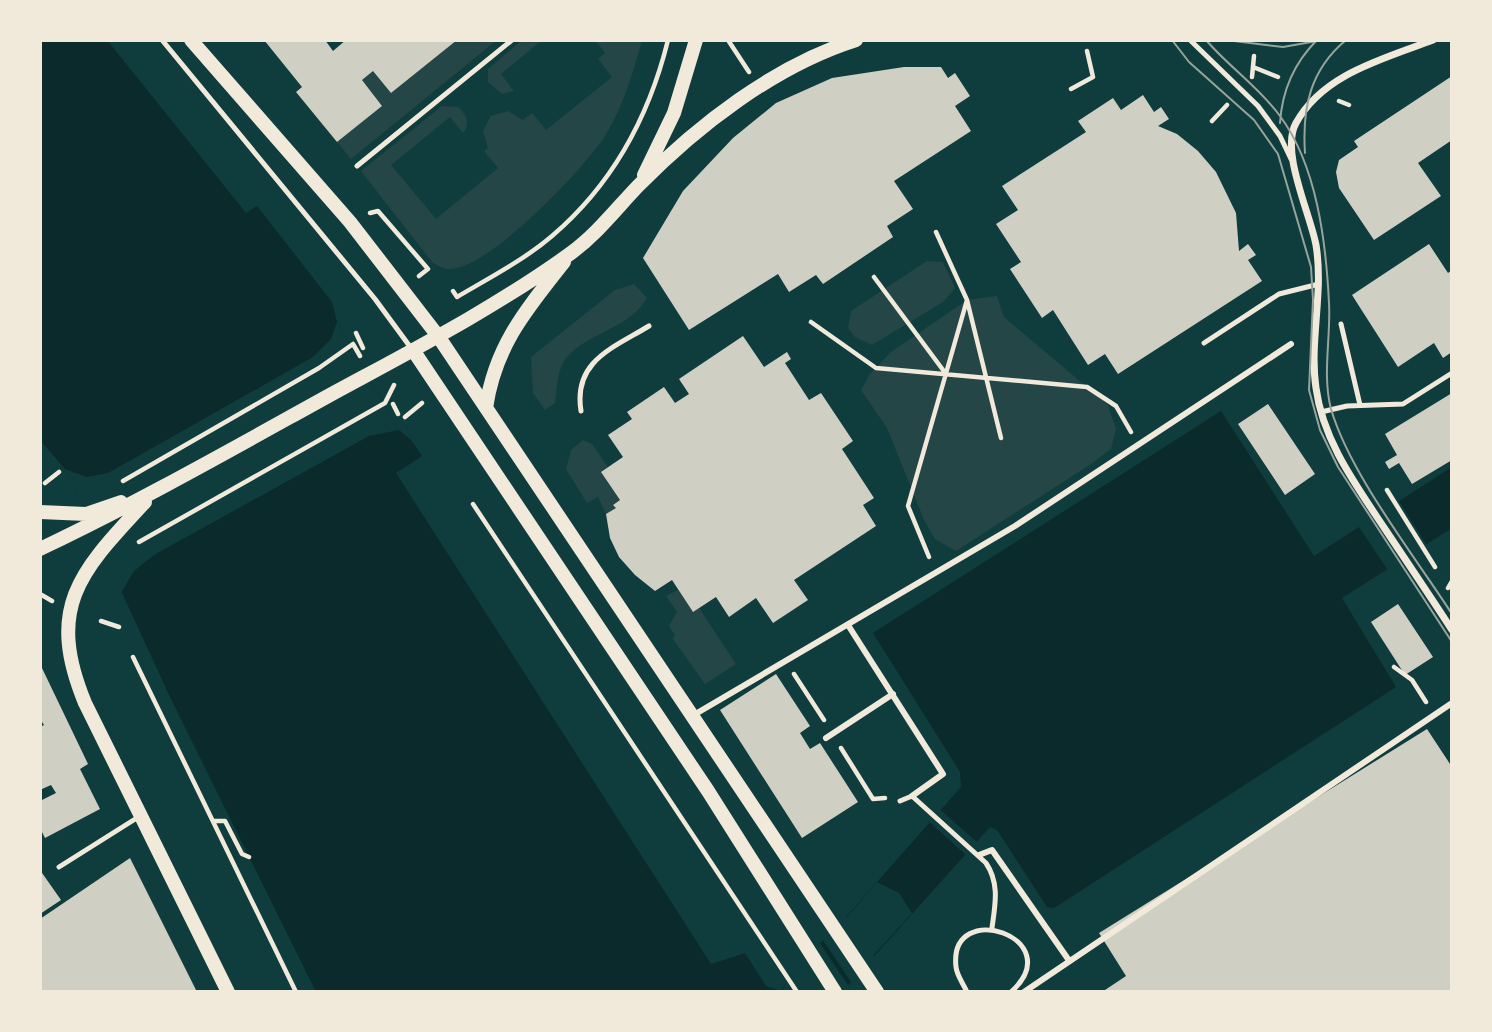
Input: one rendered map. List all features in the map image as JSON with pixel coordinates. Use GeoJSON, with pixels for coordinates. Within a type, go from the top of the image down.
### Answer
{"type":"FeatureCollection","features":[{"type":"Feature","properties":{"kind":"main road"},"geometry":{"type":"LineString","coordinates":[[191,40],[342,213],[438,336],[877,992]]}},
{"type":"Feature","properties":{"kind":"main road"},"geometry":{"type":"LineString","coordinates":[[636,188],[674,113],[696,40]]}},
{"type":"Feature","properties":{"kind":"main road"},"geometry":{"type":"LineString","coordinates":[[40,549],[88,520],[155,491],[413,350],[572,253],[595,233],[636,188],[695,135],[748,96],[812,58],[856,40]]}},
{"type":"Feature","properties":{"kind":"main road"},"geometry":{"type":"LineString","coordinates":[[486,408],[491,377],[510,332],[572,253]]}},
{"type":"Feature","properties":{"kind":"main road"},"geometry":{"type":"LineString","coordinates":[[413,350],[693,769],[835,992]]}},
{"type":"Feature","properties":{"kind":"main road"},"geometry":{"type":"LineString","coordinates":[[155,491],[82,575],[69,621],[68,648],[72,671],[85,703],[228,992]]}},
{"type":"Feature","properties":{"kind":"main road"},"geometry":{"type":"LineString","coordinates":[[40,512],[88,520]]}},
{"type":"Feature","properties":{"kind":"street"},"geometry":{"type":"LineString","coordinates":[[1433,40],[1379,60],[1318,93],[1291,132],[1294,165],[1316,246],[1319,284],[1315,386],[1321,412],[1337,453],[1452,630]]}},
{"type":"Feature","properties":{"kind":"street"},"geometry":{"type":"LineString","coordinates":[[691,716],[1015,526],[1291,344]]}},
{"type":"Feature","properties":{"kind":"street"},"geometry":{"type":"LineString","coordinates":[[848,625],[943,774],[912,796]]}},
{"type":"Feature","properties":{"kind":"street"},"geometry":{"type":"LineString","coordinates":[[826,738],[893,694]]}},
{"type":"Feature","properties":{"kind":"street"},"geometry":{"type":"LineString","coordinates":[[1024,992],[1068,959],[1452,703]]}},
{"type":"Feature","properties":{"kind":"street"},"geometry":{"type":"LineString","coordinates":[[979,855],[992,849],[1068,959]]}},
{"type":"Feature","properties":{"kind":"lane"},"geometry":{"type":"LineString","coordinates":[[162,40],[375,299],[413,350]]}},
{"type":"Feature","properties":{"kind":"lane"},"geometry":{"type":"LineString","coordinates":[[357,166],[512,40]]}},
{"type":"Feature","properties":{"kind":"lane"},"geometry":{"type":"LineString","coordinates":[[1190,40],[1258,106],[1280,136],[1294,165]]}},
{"type":"Feature","properties":{"kind":"lane"},"geometry":{"type":"LineString","coordinates":[[1204,343],[1279,294],[1319,284]]}},
{"type":"Feature","properties":{"kind":"lane"},"geometry":{"type":"LineString","coordinates":[[1341,324],[1360,405]]}},
{"type":"Feature","properties":{"kind":"lane"},"geometry":{"type":"LineString","coordinates":[[581,411],[579,393],[583,374],[598,357],[649,326]]}},
{"type":"Feature","properties":{"kind":"lane"},"geometry":{"type":"LineString","coordinates":[[1321,412],[1360,405],[1403,404],[1452,373]]}},
{"type":"Feature","properties":{"kind":"lane"},"geometry":{"type":"LineString","coordinates":[[900,801],[912,796],[979,855],[993,873],[995,887],[992,928]]}},
{"type":"Feature","properties":{"kind":"lane"},"geometry":{"type":"LineString","coordinates":[[59,867],[141,816]]}},
{"type":"Feature","properties":{"kind":"lane"},"geometry":{"type":"LineString","coordinates":[[967,990],[956,966],[962,943],[970,935],[992,928],[1013,936],[1024,954],[1024,975],[1011,992]]}},
{"type":"Feature","properties":{"kind":"path"},"geometry":{"type":"LineString","coordinates":[[453,291],[457,297],[551,237],[594,194],[631,140],[647,108],[668,40]]}},
{"type":"Feature","properties":{"kind":"path"},"geometry":{"type":"LineString","coordinates":[[728,40],[747,69]]}},
{"type":"Feature","properties":{"kind":"path"},"geometry":{"type":"LineString","coordinates":[[1071,89],[1093,77],[1087,51]]}},
{"type":"Feature","properties":{"kind":"path"},"geometry":{"type":"LineString","coordinates":[[1252,77],[1254,56]]}},
{"type":"Feature","properties":{"kind":"path"},"geometry":{"type":"LineString","coordinates":[[1253,67],[1278,77]]}},
{"type":"Feature","properties":{"kind":"path"},"geometry":{"type":"LineString","coordinates":[[1339,101],[1349,105]]}},
{"type":"Feature","properties":{"kind":"path"},"geometry":{"type":"LineString","coordinates":[[1212,121],[1227,105]]}},
{"type":"Feature","properties":{"kind":"path"},"geometry":{"type":"LineString","coordinates":[[372,212],[378,211],[428,269],[421,274]]}},
{"type":"Feature","properties":{"kind":"path"},"geometry":{"type":"LineString","coordinates":[[936,232],[967,300],[1001,438]]}},
{"type":"Feature","properties":{"kind":"path"},"geometry":{"type":"LineString","coordinates":[[417,267],[422,262]]}},
{"type":"Feature","properties":{"kind":"path"},"geometry":{"type":"LineString","coordinates":[[874,277],[946,374]]}},
{"type":"Feature","properties":{"kind":"path"},"geometry":{"type":"LineString","coordinates":[[936,573],[908,506],[967,300]]}},
{"type":"Feature","properties":{"kind":"path"},"geometry":{"type":"LineString","coordinates":[[811,322],[876,368],[1087,387],[1116,406],[1139,444]]}},
{"type":"Feature","properties":{"kind":"path"},"geometry":{"type":"LineString","coordinates":[[356,333],[363,348]]}},
{"type":"Feature","properties":{"kind":"path"},"geometry":{"type":"LineString","coordinates":[[119,483],[352,345],[357,351]]}},
{"type":"Feature","properties":{"kind":"path"},"geometry":{"type":"LineString","coordinates":[[405,417],[422,403]]}},
{"type":"Feature","properties":{"kind":"path"},"geometry":{"type":"LineString","coordinates":[[148,536],[387,404],[398,414]]}},
{"type":"Feature","properties":{"kind":"path"},"geometry":{"type":"LineString","coordinates":[[45,483],[59,472]]}},
{"type":"Feature","properties":{"kind":"path"},"geometry":{"type":"LineString","coordinates":[[1387,490],[1435,567]]}},
{"type":"Feature","properties":{"kind":"path"},"geometry":{"type":"LineString","coordinates":[[473,504],[797,992]]}},
{"type":"Feature","properties":{"kind":"path"},"geometry":{"type":"LineString","coordinates":[[1448,588],[1452,581]]}},
{"type":"Feature","properties":{"kind":"path"},"geometry":{"type":"LineString","coordinates":[[40,594],[56,603]]}},
{"type":"Feature","properties":{"kind":"path"},"geometry":{"type":"LineString","coordinates":[[101,621],[119,626]]}},
{"type":"Feature","properties":{"kind":"path"},"geometry":{"type":"LineString","coordinates":[[133,657],[296,992]]}},
{"type":"Feature","properties":{"kind":"path"},"geometry":{"type":"LineString","coordinates":[[1394,667],[1412,680],[1434,714]]}},
{"type":"Feature","properties":{"kind":"path"},"geometry":{"type":"LineString","coordinates":[[213,821],[225,821],[242,854],[249,857]]}},
{"type":"Feature","properties":{"kind":"shaded area"},"geometry":{"type":"Polygon","coordinates":[[[40,40],[107,40],[246,213],[257,206],[332,302],[337,322],[399,430],[411,440],[422,456],[396,473],[711,964],[745,953],[766,986],[781,991],[796,968],[847,916],[961,787],[960,772],[873,633],[1221,411],[1314,556],[1452,467],[1452,528],[1342,598],[1396,687],[1054,908],[1047,907],[997,830],[990,827],[842,992],[316,992],[170,697],[65,469],[40,440],[40,40]]]}},
{"type":"Feature","properties":{"kind":"shaded area"},"geometry":{"type":"Polygon","coordinates":[[[457,40],[497,40],[351,159],[337,142],[382,106],[362,80],[373,71],[391,93],[457,40]]]}},
{"type":"Feature","properties":{"kind":"shaded area"},"geometry":{"type":"Polygon","coordinates":[[[522,40],[542,40],[501,74],[514,91],[502,94],[488,82],[488,69],[522,40]]]}},
{"type":"Feature","properties":{"kind":"shaded area"},"geometry":{"type":"Polygon","coordinates":[[[595,40],[642,40],[622,102],[605,136],[594,151],[559,191],[494,248],[474,261],[453,269],[432,262],[361,171],[442,106],[458,107],[467,119],[463,133],[450,117],[391,165],[436,219],[498,168],[484,151],[488,148],[483,131],[491,116],[508,111],[523,120],[532,113],[546,130],[612,77],[598,59],[605,53],[595,40]]]}},
{"type":"Feature","properties":{"kind":"shaded area"},"geometry":{"type":"Polygon","coordinates":[[[927,261],[943,262],[955,288],[943,302],[872,345],[855,337],[848,328],[851,311],[927,261]]]}},
{"type":"Feature","properties":{"kind":"shaded area"},"geometry":{"type":"Polygon","coordinates":[[[634,284],[647,298],[640,308],[568,356],[560,372],[555,403],[545,410],[533,393],[531,357],[615,290],[634,284]]]}},
{"type":"Feature","properties":{"kind":"shaded area"},"geometry":{"type":"Polygon","coordinates":[[[997,296],[1004,317],[1108,405],[1116,429],[1111,449],[956,551],[935,539],[924,520],[887,428],[861,390],[870,374],[891,352],[967,300],[997,296]]]}},
{"type":"Feature","properties":{"kind":"shaded area"},"geometry":{"type":"Polygon","coordinates":[[[583,440],[592,444],[608,467],[601,472],[620,500],[613,504],[616,508],[606,514],[598,497],[587,503],[566,469],[571,450],[583,440]]]}},
{"type":"Feature","properties":{"kind":"shaded area"},"geometry":{"type":"Polygon","coordinates":[[[678,590],[693,612],[699,608],[736,664],[705,684],[673,639],[675,635],[669,626],[677,612],[666,596],[678,590]]]}},
{"type":"Feature","properties":{"kind":"pier"},"geometry":{"type":"Polygon","coordinates":[[[337,322],[399,430],[369,436],[154,555],[134,571],[121,593],[65,469],[87,477],[108,473],[313,357],[331,339],[337,322]]]}},
{"type":"Feature","properties":{"kind":"pier"},"geometry":{"type":"Polygon","coordinates":[[[1397,498],[1428,547],[1389,572],[1357,524],[1397,498]]]}},
{"type":"Feature","properties":{"kind":"pier"},"geometry":{"type":"Polygon","coordinates":[[[936,806],[978,843],[967,856],[925,818],[936,806]]]}},
{"type":"Feature","properties":{"kind":"pier"},"geometry":{"type":"Polygon","coordinates":[[[877,882],[899,893],[912,913],[873,956],[875,960],[853,985],[821,937],[845,914],[847,917],[877,882]]]}},
{"type":"Feature","properties":{"kind":"pier"},"geometry":{"type":"Polygon","coordinates":[[[819,942],[850,988],[847,992],[781,992],[795,968],[793,965],[819,942]]]}},
{"type":"Feature","properties":{"kind":"building"},"geometry":{"type":"Polygon","coordinates":[[[264,40],[325,40],[333,51],[346,40],[457,40],[391,93],[373,71],[362,80],[382,106],[337,142],[296,92],[302,87],[264,40]]]}},
{"type":"Feature","properties":{"kind":"building"},"geometry":{"type":"Polygon","coordinates":[[[904,67],[941,67],[948,78],[955,73],[970,96],[955,106],[971,131],[894,181],[913,209],[887,226],[893,237],[823,284],[816,275],[789,292],[778,274],[689,330],[643,258],[683,191],[733,138],[776,103],[832,78],[904,67]]]}},
{"type":"Feature","properties":{"kind":"building"},"geometry":{"type":"Polygon","coordinates":[[[1452,76],[1452,140],[1418,163],[1441,196],[1374,240],[1339,188],[1336,172],[1339,160],[1358,147],[1354,141],[1452,76]]]}},
{"type":"Feature","properties":{"kind":"building"},"geometry":{"type":"Polygon","coordinates":[[[1143,95],[1154,112],[1161,107],[1169,119],[1158,126],[1177,134],[1198,151],[1216,172],[1236,213],[1239,251],[1248,244],[1256,255],[1248,260],[1262,281],[1118,374],[1105,354],[1088,365],[1053,310],[1042,318],[1010,269],[1021,262],[996,224],[1018,210],[1002,186],[1086,132],[1078,121],[1113,98],[1121,110],[1143,95]]]}},
{"type":"Feature","properties":{"kind":"building"},"geometry":{"type":"Polygon","coordinates":[[[1429,244],[1448,273],[1452,270],[1452,352],[1443,358],[1434,343],[1398,367],[1352,295],[1429,244]]]}},
{"type":"Feature","properties":{"kind":"building"},"geometry":{"type":"Polygon","coordinates":[[[743,336],[764,367],[787,352],[791,359],[785,363],[809,400],[821,393],[853,441],[842,449],[874,498],[863,505],[876,526],[794,580],[808,600],[773,623],[756,598],[729,617],[716,597],[693,612],[672,580],[655,591],[635,575],[619,557],[610,538],[606,514],[616,508],[613,505],[620,500],[601,472],[623,457],[608,435],[632,419],[627,412],[664,387],[675,403],[689,394],[679,379],[743,336]]]}},
{"type":"Feature","properties":{"kind":"building"},"geometry":{"type":"Polygon","coordinates":[[[1452,393],[1452,460],[1412,484],[1399,463],[1389,469],[1385,462],[1397,455],[1385,434],[1452,393]]]}},
{"type":"Feature","properties":{"kind":"building"},"geometry":{"type":"Polygon","coordinates":[[[1268,404],[1315,474],[1285,495],[1238,424],[1268,404]]]}},
{"type":"Feature","properties":{"kind":"building"},"geometry":{"type":"Polygon","coordinates":[[[1398,604],[1433,657],[1405,675],[1371,622],[1398,604]]]}},
{"type":"Feature","properties":{"kind":"building"},"geometry":{"type":"Polygon","coordinates":[[[41,666],[88,764],[80,769],[100,809],[45,838],[40,828],[40,801],[56,793],[51,785],[42,789],[40,785],[40,727],[44,725],[40,719],[41,666]]]}},
{"type":"Feature","properties":{"kind":"building"},"geometry":{"type":"Polygon","coordinates":[[[776,674],[810,726],[800,733],[810,749],[820,743],[858,802],[802,838],[720,710],[776,674]]]}},
{"type":"Feature","properties":{"kind":"building"},"geometry":{"type":"Polygon","coordinates":[[[1427,729],[1452,767],[1452,992],[1102,992],[1126,976],[1099,933],[1427,729]]]}},
{"type":"Feature","properties":{"kind":"building"},"geometry":{"type":"Polygon","coordinates":[[[130,858],[197,992],[40,992],[40,919],[130,858]]]}},
{"type":"Feature","properties":{"kind":"building"},"geometry":{"type":"Polygon","coordinates":[[[40,870],[61,900],[40,914],[40,870]]]}},
{"type":"Feature","properties":{"kind":"tram line"},"geometry":{"type":"LineString","coordinates":[[1172,40],[1189,62],[1254,120],[1278,154],[1311,267],[1313,300],[1309,390],[1320,430],[1338,467],[1452,642]]}},
{"type":"Feature","properties":{"kind":"tram line"},"geometry":{"type":"LineString","coordinates":[[1206,40],[1272,106],[1293,136],[1303,158],[1317,205],[1328,280],[1327,383],[1331,409],[1340,434],[1368,487],[1452,614]]}},
{"type":"Feature","properties":{"kind":"tram line"},"geometry":{"type":"LineString","coordinates":[[1226,40],[1283,47],[1317,41]]}},
{"type":"Feature","properties":{"kind":"tram line"},"geometry":{"type":"LineString","coordinates":[[1280,123],[1283,100],[1291,78],[1302,58],[1317,40]]}},
{"type":"Feature","properties":{"kind":"tram line"},"geometry":{"type":"LineString","coordinates":[[1305,153],[1307,105],[1316,77],[1346,40]]}}]}
